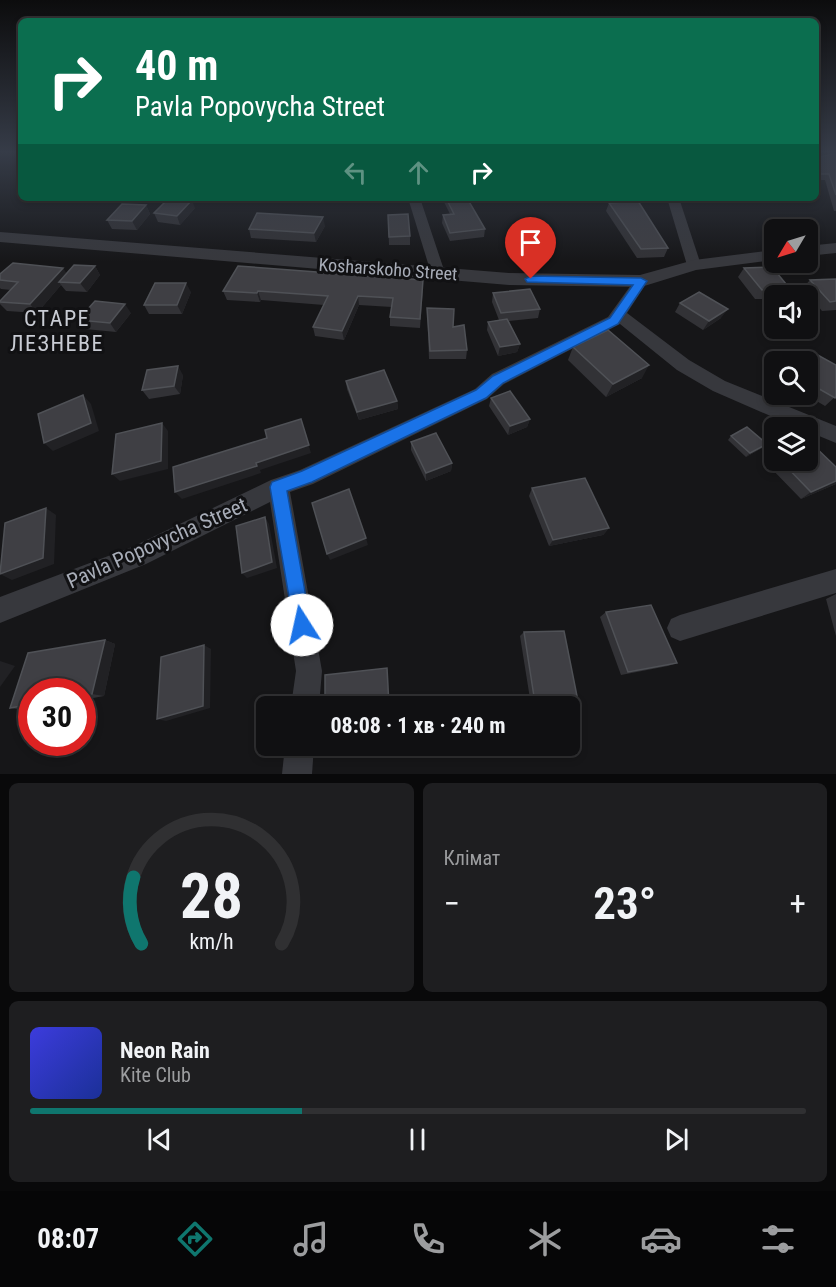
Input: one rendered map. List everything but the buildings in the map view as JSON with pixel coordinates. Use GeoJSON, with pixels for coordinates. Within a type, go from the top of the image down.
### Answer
{"type":"FeatureCollection","features":[{"type":"Feature","properties":{"kind":"street"},"geometry":{"type":"LineString","coordinates":[[415,201],[438,273]]}},
{"type":"Feature","properties":{"kind":"street"},"geometry":{"type":"LineString","coordinates":[[674,201],[694,265]]}},
{"type":"Feature","properties":{"kind":"street","name":"Kosharskoho Street"},"geometry":{"type":"LineString","coordinates":[[0,237],[509,279],[641,281],[694,265],[764,256]]}},
{"type":"Feature","properties":{"kind":"street"},"geometry":{"type":"LineString","coordinates":[[818,250],[836,248]]}},
{"type":"Feature","properties":{"kind":"street","name":"Pavla Popovycha Street"},"geometry":{"type":"LineString","coordinates":[[3,610],[138,556],[278,487],[306,477],[481,394],[498,379],[614,321],[641,281]]}},
{"type":"Feature","properties":{"kind":"street"},"geometry":{"type":"LineString","coordinates":[[619,315],[683,365],[719,386],[836,435]]}},
{"type":"Feature","properties":{"kind":"street"},"geometry":{"type":"LineString","coordinates":[[278,487],[309,671],[306,696]]}},
{"type":"Feature","properties":{"kind":"street"},"geometry":{"type":"LineString","coordinates":[[680,628],[836,581]]}},
{"type":"Feature","properties":{"kind":"street"},"geometry":{"type":"LineString","coordinates":[[297,774],[299,756]]}},
{"type":"Feature","properties":{"kind":"district","name":"СТАРЕ ЛЕЗНЕВЕ"},"geometry":{"type":"Point","coordinates":[57,330]}},
{"type":"Feature","properties":{"kind":"route"},"geometry":{"type":"LineString","coordinates":[[302,625],[278,487],[306,477],[481,394],[498,379],[614,321],[641,281],[531,279]]}}]}
